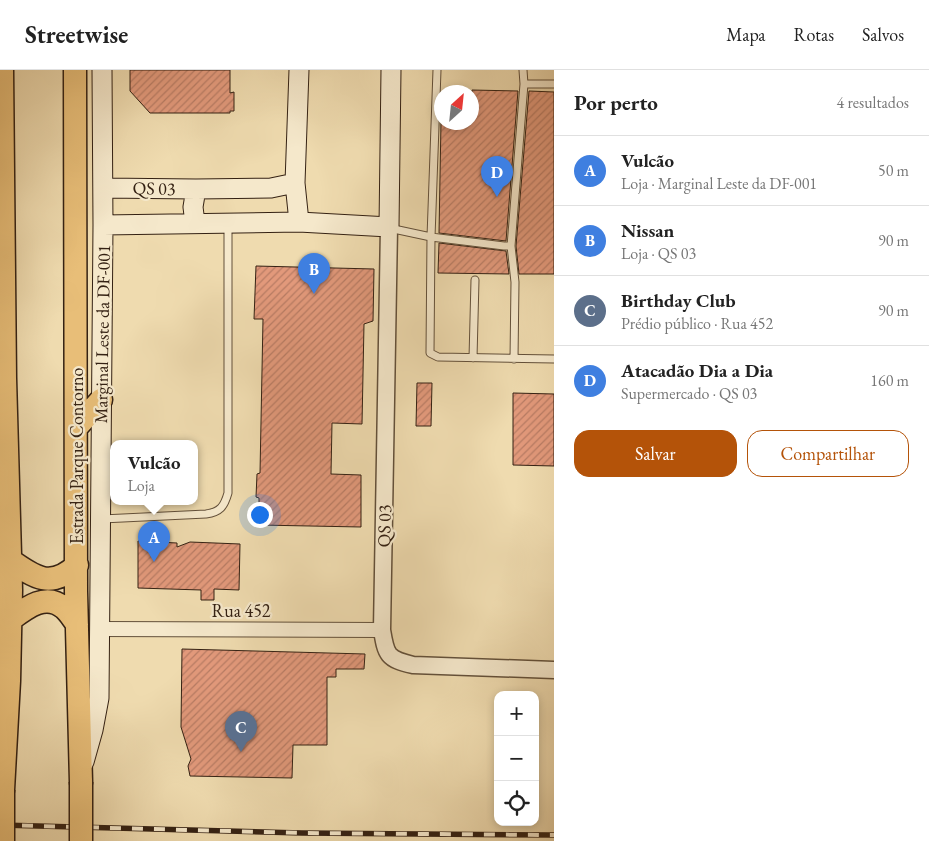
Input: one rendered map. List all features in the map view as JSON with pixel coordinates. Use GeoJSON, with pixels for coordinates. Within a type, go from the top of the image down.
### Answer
{"type":"FeatureCollection","features":[{"type":"Feature","properties":{"kind":"highway"},"geometry":{"type":"LineString","coordinates":[[2,70],[3,468],[10,560],[10,620],[5,677],[2,763],[3,841]]}},
{"type":"Feature","properties":{"kind":"highway","name":"Estrada Parque Contorno"},"geometry":{"type":"LineString","coordinates":[[75,70],[77,564],[81,841]]}},
{"type":"Feature","properties":{"kind":"highway"},"geometry":{"type":"LineString","coordinates":[[76,428],[101,400]]}},
{"type":"Feature","properties":{"kind":"highway"},"geometry":{"type":"LineString","coordinates":[[10,560],[30,575],[43,579],[57,579],[67,574],[77,564]]}},
{"type":"Feature","properties":{"kind":"highway"},"geometry":{"type":"LineString","coordinates":[[10,620],[28,606],[53,601],[65,608],[78,624]]}},
{"type":"Feature","properties":{"kind":"main road","name":"Marginal Leste da DF-001"},"geometry":{"type":"LineString","coordinates":[[80,779],[99,698],[103,224],[102,70]]}},
{"type":"Feature","properties":{"kind":"main road"},"geometry":{"type":"LineString","coordinates":[[299,70],[295,183],[299,222]]}},
{"type":"Feature","properties":{"kind":"main road","name":"QS 03"},"geometry":{"type":"LineString","coordinates":[[103,224],[299,222],[389,228],[391,70]]}},
{"type":"Feature","properties":{"kind":"main road","name":"QS 03"},"geometry":{"type":"LineString","coordinates":[[103,188],[271,188],[295,183]]}},
{"type":"Feature","properties":{"kind":"main road"},"geometry":{"type":"LineString","coordinates":[[195,223],[193,207],[196,189]]}},
{"type":"Feature","properties":{"kind":"street","name":"QS 03"},"geometry":{"type":"LineString","coordinates":[[389,228],[382,630],[386,651],[394,658],[413,665],[554,670]]}},
{"type":"Feature","properties":{"kind":"street","name":"Rua 452"},"geometry":{"type":"LineString","coordinates":[[99,629],[382,630]]}},
{"type":"Feature","properties":{"kind":"lane"},"geometry":{"type":"LineString","coordinates":[[438,70],[430,237],[430,353],[438,357],[554,359]]}},
{"type":"Feature","properties":{"kind":"lane"},"geometry":{"type":"LineString","coordinates":[[514,358],[515,282],[512,246],[524,84],[523,70]]}},
{"type":"Feature","properties":{"kind":"lane"},"geometry":{"type":"LineString","coordinates":[[524,84],[554,84]]}},
{"type":"Feature","properties":{"kind":"lane"},"geometry":{"type":"LineString","coordinates":[[100,519],[206,514],[217,512],[223,508],[226,502],[228,493],[228,224]]}},
{"type":"Feature","properties":{"kind":"lane"},"geometry":{"type":"LineString","coordinates":[[389,228],[430,237],[512,246]]}},
{"type":"Feature","properties":{"kind":"lane"},"geometry":{"type":"LineString","coordinates":[[473,358],[475,280]]}},
{"type":"Feature","properties":{"kind":"building"},"geometry":{"type":"Polygon","coordinates":[[[130,70],[230,70],[230,93],[234,92],[234,111],[230,111],[230,113],[150,113],[130,91],[130,70]]]}},
{"type":"Feature","properties":{"kind":"building"},"geometry":{"type":"Polygon","coordinates":[[[479,90],[518,91],[506,241],[439,233],[441,130],[479,130],[479,90]]]}},
{"type":"Feature","properties":{"kind":"building"},"geometry":{"type":"Polygon","coordinates":[[[529,91],[554,92],[554,274],[519,274],[516,246],[529,91]]]}},
{"type":"Feature","properties":{"kind":"building"},"geometry":{"type":"Polygon","coordinates":[[[439,243],[506,251],[509,274],[438,273],[439,243]]]}},
{"type":"Feature","properties":{"kind":"building"},"geometry":{"type":"Polygon","coordinates":[[[256,266],[374,269],[373,321],[364,324],[362,424],[332,423],[331,474],[361,475],[361,527],[259,525],[259,498],[256,497],[257,474],[260,473],[263,319],[254,319],[256,266]]]}},
{"type":"Feature","properties":{"kind":"building"},"geometry":{"type":"Polygon","coordinates":[[[417,383],[432,383],[431,426],[416,426],[417,383]]]}},
{"type":"Feature","properties":{"kind":"building"},"geometry":{"type":"Polygon","coordinates":[[[513,393],[554,394],[554,466],[513,465],[513,393]]]}},
{"type":"Feature","properties":{"kind":"building"},"geometry":{"type":"Polygon","coordinates":[[[138,541],[177,543],[177,547],[190,542],[240,544],[239,590],[214,589],[214,600],[201,600],[201,590],[138,588],[138,541]]]}},
{"type":"Feature","properties":{"kind":"building"},"geometry":{"type":"Polygon","coordinates":[[[182,649],[365,654],[364,669],[336,669],[336,677],[327,677],[327,745],[293,745],[292,778],[190,776],[188,766],[191,759],[181,727],[182,649]]]}},
{"type":"Feature","properties":{"kind":"railway"},"geometry":{"type":"LineString","coordinates":[[0,825],[302,833],[554,835]]}},
{"type":"Feature","properties":{"kind":"place","name":"Atacadão Dia a Dia"},"geometry":{"type":"Point","coordinates":[497,197]}},
{"type":"Feature","properties":{"kind":"place","name":"Nissan"},"geometry":{"type":"Point","coordinates":[314,294]}},
{"type":"Feature","properties":{"kind":"place","name":"Vulcão"},"geometry":{"type":"Point","coordinates":[154,562]}},
{"type":"Feature","properties":{"kind":"place","name":"Birthday Club"},"geometry":{"type":"Point","coordinates":[241,752]}}]}
